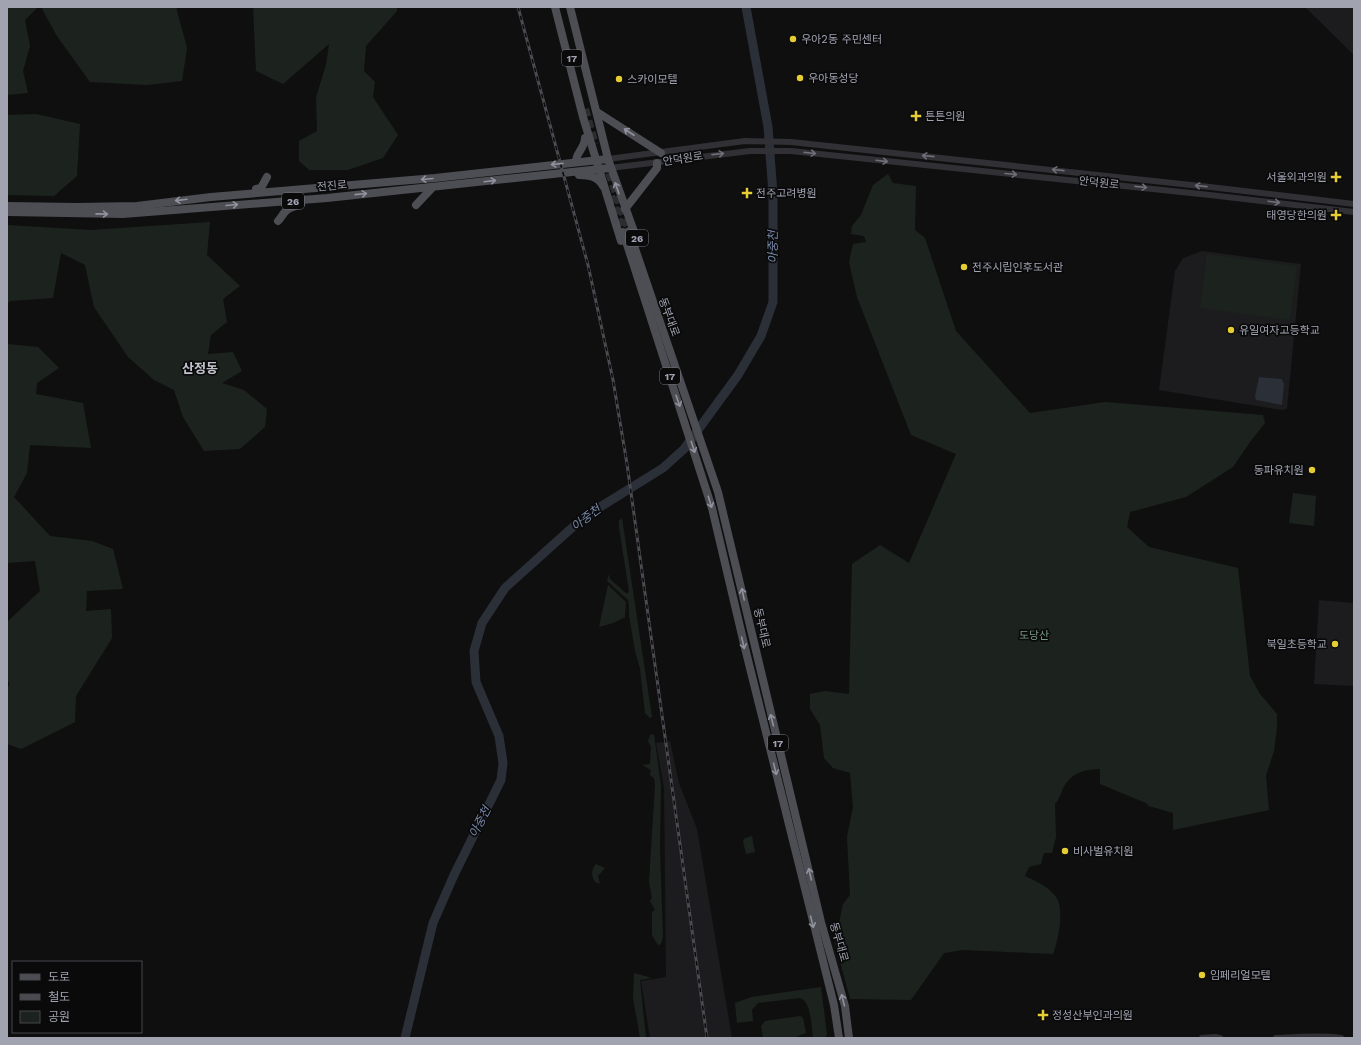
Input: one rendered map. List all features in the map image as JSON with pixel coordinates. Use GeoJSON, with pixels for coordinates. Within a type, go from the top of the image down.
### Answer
{"type":"FeatureCollection","features":[{"type":"Feature","properties":{"kind":"main road"},"geometry":{"type":"LineString","coordinates":[[555,7],[583,117],[596,161],[606,187]]}},
{"type":"Feature","properties":{"kind":"main road","name":"17"},"geometry":{"type":"LineString","coordinates":[[559,7],[591,109]]}},
{"type":"Feature","properties":{"kind":"main road","name":"17"},"geometry":{"type":"LineString","coordinates":[[565,7],[591,109]]}},
{"type":"Feature","properties":{"kind":"main road"},"geometry":{"type":"LineString","coordinates":[[570,7],[591,109],[609,164]]}},
{"type":"Feature","properties":{"kind":"main road"},"geometry":{"type":"LineString","coordinates":[[583,117],[591,118],[591,109]]}},
{"type":"Feature","properties":{"kind":"main road"},"geometry":{"type":"LineString","coordinates":[[591,109],[661,153]]}},
{"type":"Feature","properties":{"kind":"main road"},"geometry":{"type":"LineString","coordinates":[[576,162],[576,157],[585,144],[585,138],[590,137]]}},
{"type":"Feature","properties":{"kind":"main road","name":"전진로"},"geometry":{"type":"LineString","coordinates":[[7,206],[137,206],[256,193],[435,178],[576,162],[596,161],[609,164]]}},
{"type":"Feature","properties":{"kind":"main road"},"geometry":{"type":"LineString","coordinates":[[625,209],[657,168],[657,163]]}},
{"type":"Feature","properties":{"kind":"main road","name":"전진로"},"geometry":{"type":"LineString","coordinates":[[7,212],[123,214],[300,200],[432,188],[600,169],[609,164]]}},
{"type":"Feature","properties":{"kind":"main road","name":"26"},"geometry":{"type":"LineString","coordinates":[[609,164],[625,209],[631,221],[660,314],[659,318]]}},
{"type":"Feature","properties":{"kind":"main road","name":"26"},"geometry":{"type":"LineString","coordinates":[[578,171],[579,176],[589,175],[596,178],[604,187],[606,187],[616,226],[649,322],[652,324]]}},
{"type":"Feature","properties":{"kind":"main road"},"geometry":{"type":"LineString","coordinates":[[256,193],[256,189],[261,188],[266,177]]}},
{"type":"Feature","properties":{"kind":"main road"},"geometry":{"type":"LineString","coordinates":[[416,206],[432,188]]}},
{"type":"Feature","properties":{"kind":"main road"},"geometry":{"type":"LineString","coordinates":[[278,221],[282,218],[284,212],[293,206],[301,205],[300,200]]}},
{"type":"Feature","properties":{"kind":"main road"},"geometry":{"type":"LineString","coordinates":[[616,226],[623,220],[631,221]]}},
{"type":"Feature","properties":{"kind":"main road","name":"동부대로"},"geometry":{"type":"LineString","coordinates":[[840,1038],[834,1005],[745,648],[712,508],[652,324],[626,231],[656,314],[659,318],[718,492],[730,536],[771,718],[821,922],[845,1006],[849,1038]]}},
{"type":"Feature","properties":{"kind":"street","name":"안덕원로"},"geometry":{"type":"LineString","coordinates":[[609,164],[661,153],[753,141],[791,142],[844,146],[1354,204]]}},
{"type":"Feature","properties":{"kind":"street","name":"안덕원로"},"geometry":{"type":"LineString","coordinates":[[609,164],[657,163],[697,156],[756,150],[791,151],[1210,195],[1354,212]]}},
{"type":"Feature","properties":{"kind":"street"},"geometry":{"type":"LineString","coordinates":[[1276,1038],[1310,1037],[1317,1035],[1341,1038]]}},
{"type":"Feature","properties":{"kind":"street"},"geometry":{"type":"LineString","coordinates":[[1202,1038],[1215,1036],[1220,1038]]}},
{"type":"Feature","properties":{"kind":"shaded area"},"geometry":{"type":"Polygon","coordinates":[[[1305,7],[1354,7],[1354,55],[1305,7]]]}},
{"type":"Feature","properties":{"kind":"shaded area","name":"유일여자고등학교"},"geometry":{"type":"Polygon","coordinates":[[[1202,251],[1301,264],[1287,409],[1281,410],[1159,390],[1175,271],[1183,258],[1202,251]]]}},
{"type":"Feature","properties":{"kind":"shaded area"},"geometry":{"type":"Polygon","coordinates":[[[1259,377],[1282,379],[1284,384],[1282,405],[1256,400],[1255,396],[1259,377]]]}},
{"type":"Feature","properties":{"kind":"shaded area","name":"북일초등학교"},"geometry":{"type":"Polygon","coordinates":[[[1319,600],[1354,603],[1354,686],[1314,684],[1319,600]]]}},
{"type":"Feature","properties":{"kind":"shaded area"},"geometry":{"type":"Polygon","coordinates":[[[670,741],[679,783],[697,829],[732,1038],[650,1038],[641,981],[666,977],[664,788],[656,743],[670,741]]]}},
{"type":"Feature","properties":{"kind":"green space"},"geometry":{"type":"Polygon","coordinates":[[[7,7],[38,7],[25,20],[30,46],[23,71],[28,93],[7,95],[7,7]]]}},
{"type":"Feature","properties":{"kind":"green space"},"geometry":{"type":"Polygon","coordinates":[[[41,7],[176,7],[187,48],[182,81],[147,85],[90,82],[57,36],[41,7]]]}},
{"type":"Feature","properties":{"kind":"green space"},"geometry":{"type":"Polygon","coordinates":[[[253,7],[397,7],[397,11],[366,46],[364,71],[375,82],[373,97],[398,135],[383,158],[348,170],[309,170],[299,161],[299,141],[317,131],[316,97],[326,65],[329,44],[283,84],[256,71],[253,7]]]}},
{"type":"Feature","properties":{"kind":"green space"},"geometry":{"type":"Polygon","coordinates":[[[36,114],[80,124],[77,176],[54,196],[7,195],[7,115],[36,114]]]}},
{"type":"Feature","properties":{"kind":"green space","name":"도당산"},"geometry":{"type":"Polygon","coordinates":[[[888,174],[893,183],[916,186],[915,230],[925,238],[956,331],[1030,413],[1105,402],[1263,415],[1265,423],[1233,467],[1186,497],[1130,512],[1127,527],[1149,547],[1238,568],[1250,676],[1260,694],[1277,714],[1274,751],[1266,776],[1269,810],[1173,830],[1173,813],[1149,806],[1146,803],[1100,784],[1100,769],[1086,770],[1078,773],[1070,779],[1065,785],[1059,799],[1055,804],[1056,837],[1052,853],[1044,853],[1041,864],[1029,867],[1025,876],[1050,890],[1059,902],[1060,925],[1053,954],[964,950],[944,953],[911,1000],[850,999],[835,943],[843,904],[850,895],[847,837],[853,807],[850,773],[833,768],[824,758],[820,725],[810,709],[810,694],[825,691],[849,694],[852,564],[880,545],[909,563],[956,454],[911,435],[857,297],[849,262],[853,244],[866,242],[864,236],[851,234],[852,226],[861,215],[873,185],[888,174]]]}},
{"type":"Feature","properties":{"kind":"green space"},"geometry":{"type":"Polygon","coordinates":[[[210,222],[207,255],[240,286],[223,299],[227,322],[211,335],[208,354],[233,352],[242,371],[222,383],[244,390],[267,409],[265,427],[240,449],[204,451],[183,417],[174,390],[154,380],[128,357],[94,307],[85,265],[61,253],[53,298],[10,301],[7,304],[7,225],[91,230],[210,222]]]}},
{"type":"Feature","properties":{"kind":"green space"},"geometry":{"type":"Polygon","coordinates":[[[1207,254],[1297,266],[1290,320],[1200,308],[1207,254]]]}},
{"type":"Feature","properties":{"kind":"green space"},"geometry":{"type":"Polygon","coordinates":[[[7,344],[38,347],[59,368],[37,383],[36,394],[83,403],[91,448],[30,445],[27,473],[14,497],[50,536],[92,541],[113,549],[123,589],[87,591],[86,611],[111,609],[112,638],[76,696],[75,722],[21,749],[7,744],[7,691],[10,682],[7,683],[7,622],[40,591],[35,561],[7,563],[7,344]]]}},
{"type":"Feature","properties":{"kind":"green space"},"geometry":{"type":"Polygon","coordinates":[[[1293,493],[1316,496],[1314,526],[1289,523],[1293,493]]]}},
{"type":"Feature","properties":{"kind":"green space"},"geometry":{"type":"Polygon","coordinates":[[[622,518],[652,717],[650,718],[645,713],[640,669],[635,651],[628,600],[607,581],[609,574],[610,579],[627,594],[629,591],[619,528],[619,521],[622,518]]]}},
{"type":"Feature","properties":{"kind":"green space"},"geometry":{"type":"Polygon","coordinates":[[[608,585],[626,602],[625,617],[613,623],[599,627],[608,585]]]}},
{"type":"Feature","properties":{"kind":"green space"},"geometry":{"type":"Polygon","coordinates":[[[654,734],[661,785],[660,849],[663,936],[661,944],[658,945],[652,935],[652,912],[655,910],[650,901],[652,898],[649,882],[655,784],[654,778],[650,775],[651,770],[642,765],[650,764],[651,747],[648,741],[650,735],[654,734]]]}},
{"type":"Feature","properties":{"kind":"green space"},"geometry":{"type":"Polygon","coordinates":[[[752,836],[755,852],[746,854],[743,841],[745,838],[752,836]]]}},
{"type":"Feature","properties":{"kind":"green space"},"geometry":{"type":"Polygon","coordinates":[[[596,864],[605,868],[598,876],[600,884],[595,882],[592,875],[592,870],[596,864]]]}},
{"type":"Feature","properties":{"kind":"green space"},"geometry":{"type":"Polygon","coordinates":[[[634,973],[652,978],[640,980],[646,1038],[640,1038],[633,998],[634,973]]]}},
{"type":"Feature","properties":{"kind":"green space"},"geometry":{"type":"Polygon","coordinates":[[[821,987],[827,1034],[825,1038],[813,1038],[809,1009],[804,1000],[800,998],[758,1003],[752,1010],[753,1021],[737,1023],[735,1003],[751,997],[821,987]]]}},
{"type":"Feature","properties":{"kind":"green space"},"geometry":{"type":"Polygon","coordinates":[[[800,1016],[803,1018],[806,1033],[793,1038],[763,1038],[761,1026],[765,1021],[800,1016]]]}},
{"type":"Feature","properties":{"kind":"waterway","name":"아중천"},"geometry":{"type":"LineString","coordinates":[[405,1038],[433,923],[454,875],[501,780],[503,763],[499,736],[476,682],[474,651],[482,623],[505,588],[584,517],[663,468],[684,449],[738,375],[761,336],[773,302],[773,194],[768,127],[746,7]]}},
{"type":"Feature","properties":{"kind":"tunnel"},"geometry":{"type":"LineString","coordinates":[[585,109],[595,144]]}},
{"type":"Feature","properties":{"kind":"tunnel"},"geometry":{"type":"LineString","coordinates":[[609,173],[629,231]]}},
{"type":"Feature","properties":{"kind":"tunnel"},"geometry":{"type":"LineString","coordinates":[[611,196],[623,232]]}},
{"type":"Feature","properties":{"kind":"railway"},"geometry":{"type":"LineString","coordinates":[[518,7],[588,265],[613,380],[627,464],[707,1038]]}},
{"type":"Feature","properties":{"kind":"place","name":"우아2동 주민센터"},"geometry":{"type":"Point","coordinates":[793,39]}},
{"type":"Feature","properties":{"kind":"place","name":"우아동성당"},"geometry":{"type":"Point","coordinates":[800,78]}},
{"type":"Feature","properties":{"kind":"place","name":"스카이모텔"},"geometry":{"type":"Point","coordinates":[619,79]}},
{"type":"Feature","properties":{"kind":"place","name":"튼튼의원"},"geometry":{"type":"Point","coordinates":[916,116]}},
{"type":"Feature","properties":{"kind":"place","name":"서울외과의원"},"geometry":{"type":"Point","coordinates":[1336,177]}},
{"type":"Feature","properties":{"kind":"place","name":"전주고려병원"},"geometry":{"type":"Point","coordinates":[747,193]}},
{"type":"Feature","properties":{"kind":"place","name":"태영당한의원"},"geometry":{"type":"Point","coordinates":[1336,215]}},
{"type":"Feature","properties":{"kind":"place","name":"전주시립인후도서관"},"geometry":{"type":"Point","coordinates":[964,267]}},
{"type":"Feature","properties":{"kind":"place","name":"유일여자고등학교"},"geometry":{"type":"Point","coordinates":[1231,330]}},
{"type":"Feature","properties":{"kind":"place","name":"동파유치원"},"geometry":{"type":"Point","coordinates":[1312,470]}},
{"type":"Feature","properties":{"kind":"place","name":"북일초등학교"},"geometry":{"type":"Point","coordinates":[1335,644]}},
{"type":"Feature","properties":{"kind":"place","name":"비사벌유치원"},"geometry":{"type":"Point","coordinates":[1065,851]}},
{"type":"Feature","properties":{"kind":"place","name":"임페리얼모텔"},"geometry":{"type":"Point","coordinates":[1202,975]}},
{"type":"Feature","properties":{"kind":"place","name":"정성산부인과의원"},"geometry":{"type":"Point","coordinates":[1043,1015]}},
{"type":"Feature","properties":{"kind":"district","name":"산정동"},"geometry":{"type":"Point","coordinates":[200,368]}}]}
